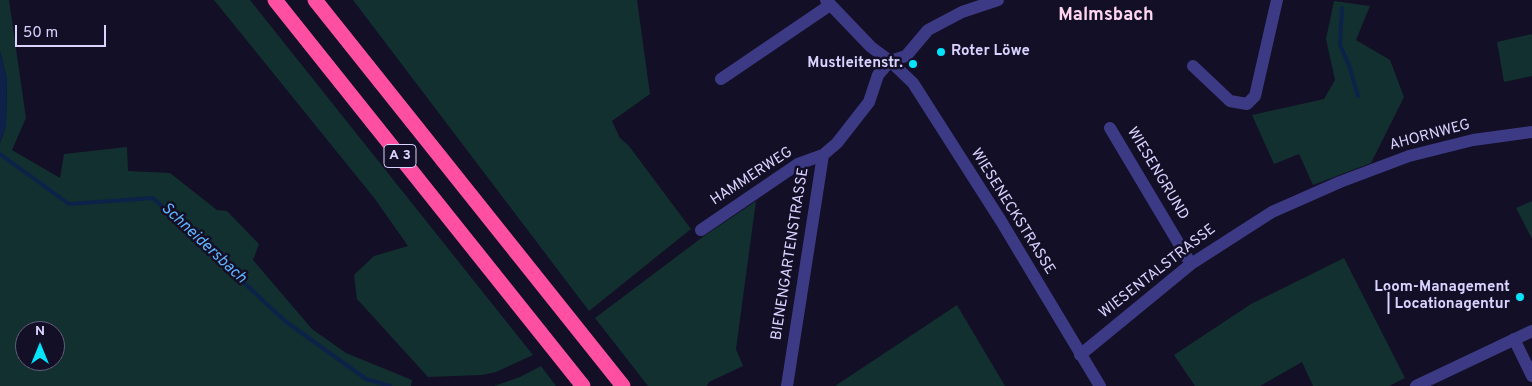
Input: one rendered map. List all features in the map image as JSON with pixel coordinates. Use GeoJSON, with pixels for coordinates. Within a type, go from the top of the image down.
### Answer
{"type":"FeatureCollection","features":[{"type":"Feature","properties":{"kind":"highway","name":"A 3"},"geometry":{"type":"LineString","coordinates":[[275,0],[583,386]]}},
{"type":"Feature","properties":{"kind":"highway","name":"A 3"},"geometry":{"type":"LineString","coordinates":[[315,0],[623,386]]}},
{"type":"Feature","properties":{"kind":"highway"},"geometry":{"type":"LineString","coordinates":[[568,367],[577,386]]}},
{"type":"Feature","properties":{"kind":"street"},"geometry":{"type":"LineString","coordinates":[[890,61],[906,56],[928,30],[962,12],[998,0]]}},
{"type":"Feature","properties":{"kind":"street"},"geometry":{"type":"LineString","coordinates":[[1193,66],[1230,101],[1247,104],[1255,96],[1278,0]]}},
{"type":"Feature","properties":{"kind":"street"},"geometry":{"type":"LineString","coordinates":[[721,79],[828,2]]}},
{"type":"Feature","properties":{"kind":"street","name":"WIESENECKSTRASSE"},"geometry":{"type":"LineString","coordinates":[[828,2],[871,47],[890,61],[913,83],[1001,221],[1100,386]]}},
{"type":"Feature","properties":{"kind":"street","name":"BIENENGARTENSTRASSE"},"geometry":{"type":"LineString","coordinates":[[787,386],[823,154],[837,143],[869,102],[878,75],[890,61]]}},
{"type":"Feature","properties":{"kind":"street","name":"WIESENGRUND"},"geometry":{"type":"LineString","coordinates":[[1110,128],[1191,264]]}},
{"type":"Feature","properties":{"kind":"street","name":"AHORNWEG"},"geometry":{"type":"LineString","coordinates":[[1340,182],[1409,156],[1473,140],[1532,132]]}},
{"type":"Feature","properties":{"kind":"street","name":"HAMMERWEG"},"geometry":{"type":"LineString","coordinates":[[700,230],[798,164],[823,154]]}},
{"type":"Feature","properties":{"kind":"street","name":"WIESENTALSTRASSE"},"geometry":{"type":"LineString","coordinates":[[1080,355],[1191,264],[1272,212],[1340,182]]}},
{"type":"Feature","properties":{"kind":"street"},"geometry":{"type":"LineString","coordinates":[[1416,386],[1532,330]]}},
{"type":"Feature","properties":{"kind":"street"},"geometry":{"type":"LineString","coordinates":[[1514,339],[1532,376]]}},
{"type":"Feature","properties":{"kind":"green space"},"geometry":{"type":"Polygon","coordinates":[[[0,0],[9,0],[26,118],[12,150],[60,178],[64,154],[127,147],[128,171],[170,173],[217,210],[227,211],[259,244],[253,260],[312,329],[346,353],[412,380],[411,386],[0,386],[0,143],[6,126],[7,79],[0,51],[0,0]]]}},
{"type":"Feature","properties":{"kind":"green space"},"geometry":{"type":"Polygon","coordinates":[[[214,0],[250,0],[533,355],[496,372],[482,375],[428,377],[357,299],[354,275],[374,256],[408,246],[375,199],[214,0]]]}},
{"type":"Feature","properties":{"kind":"green space"},"geometry":{"type":"Polygon","coordinates":[[[353,0],[637,0],[650,94],[612,121],[620,138],[629,146],[691,229],[589,311],[353,0]]]}},
{"type":"Feature","properties":{"kind":"green space"},"geometry":{"type":"Polygon","coordinates":[[[1334,1],[1370,6],[1356,40],[1390,60],[1404,97],[1371,163],[1313,185],[1299,154],[1274,164],[1252,115],[1324,99],[1335,80],[1326,39],[1334,1]]]}},
{"type":"Feature","properties":{"kind":"green space"},"geometry":{"type":"Polygon","coordinates":[[[1532,34],[1532,76],[1504,82],[1497,42],[1532,34]]]}},
{"type":"Feature","properties":{"kind":"green space"},"geometry":{"type":"Polygon","coordinates":[[[756,201],[736,349],[743,366],[709,382],[707,386],[648,386],[595,318],[704,236],[756,201]]]}},
{"type":"Feature","properties":{"kind":"green space"},"geometry":{"type":"Polygon","coordinates":[[[1532,201],[1532,239],[1516,208],[1532,201]]]}},
{"type":"Feature","properties":{"kind":"green space"},"geometry":{"type":"Polygon","coordinates":[[[1344,258],[1405,378],[1389,386],[1313,386],[1302,362],[1260,386],[1195,386],[1174,355],[1251,304],[1344,258]]]}},
{"type":"Feature","properties":{"kind":"green space"},"geometry":{"type":"Polygon","coordinates":[[[957,305],[1005,386],[835,386],[957,305]]]}},
{"type":"Feature","properties":{"kind":"green space"},"geometry":{"type":"Polygon","coordinates":[[[541,366],[556,386],[494,386],[520,377],[541,366]]]}},
{"type":"Feature","properties":{"kind":"water"},"geometry":{"type":"Polygon","coordinates":[[[0,51],[7,79],[6,126],[0,143],[0,51]]]}},
{"type":"Feature","properties":{"kind":"waterway"},"geometry":{"type":"LineString","coordinates":[[1342,8],[1340,45],[1349,65],[1358,96]]}},
{"type":"Feature","properties":{"kind":"waterway","name":"Schneidersbach"},"geometry":{"type":"LineString","coordinates":[[0,154],[69,204],[153,198],[285,321],[366,379],[390,386]]}},
{"type":"Feature","properties":{"kind":"place","name":"Roter Löwe"},"geometry":{"type":"Point","coordinates":[941,52]}},
{"type":"Feature","properties":{"kind":"place","name":"Mustleitenstr."},"geometry":{"type":"Point","coordinates":[913,64]}},
{"type":"Feature","properties":{"kind":"place","name":"Loom-Management | Locationagentur"},"geometry":{"type":"Point","coordinates":[1520,297]}},
{"type":"Feature","properties":{"kind":"district","name":"Malmsbach"},"geometry":{"type":"Point","coordinates":[1106,16]}}]}
